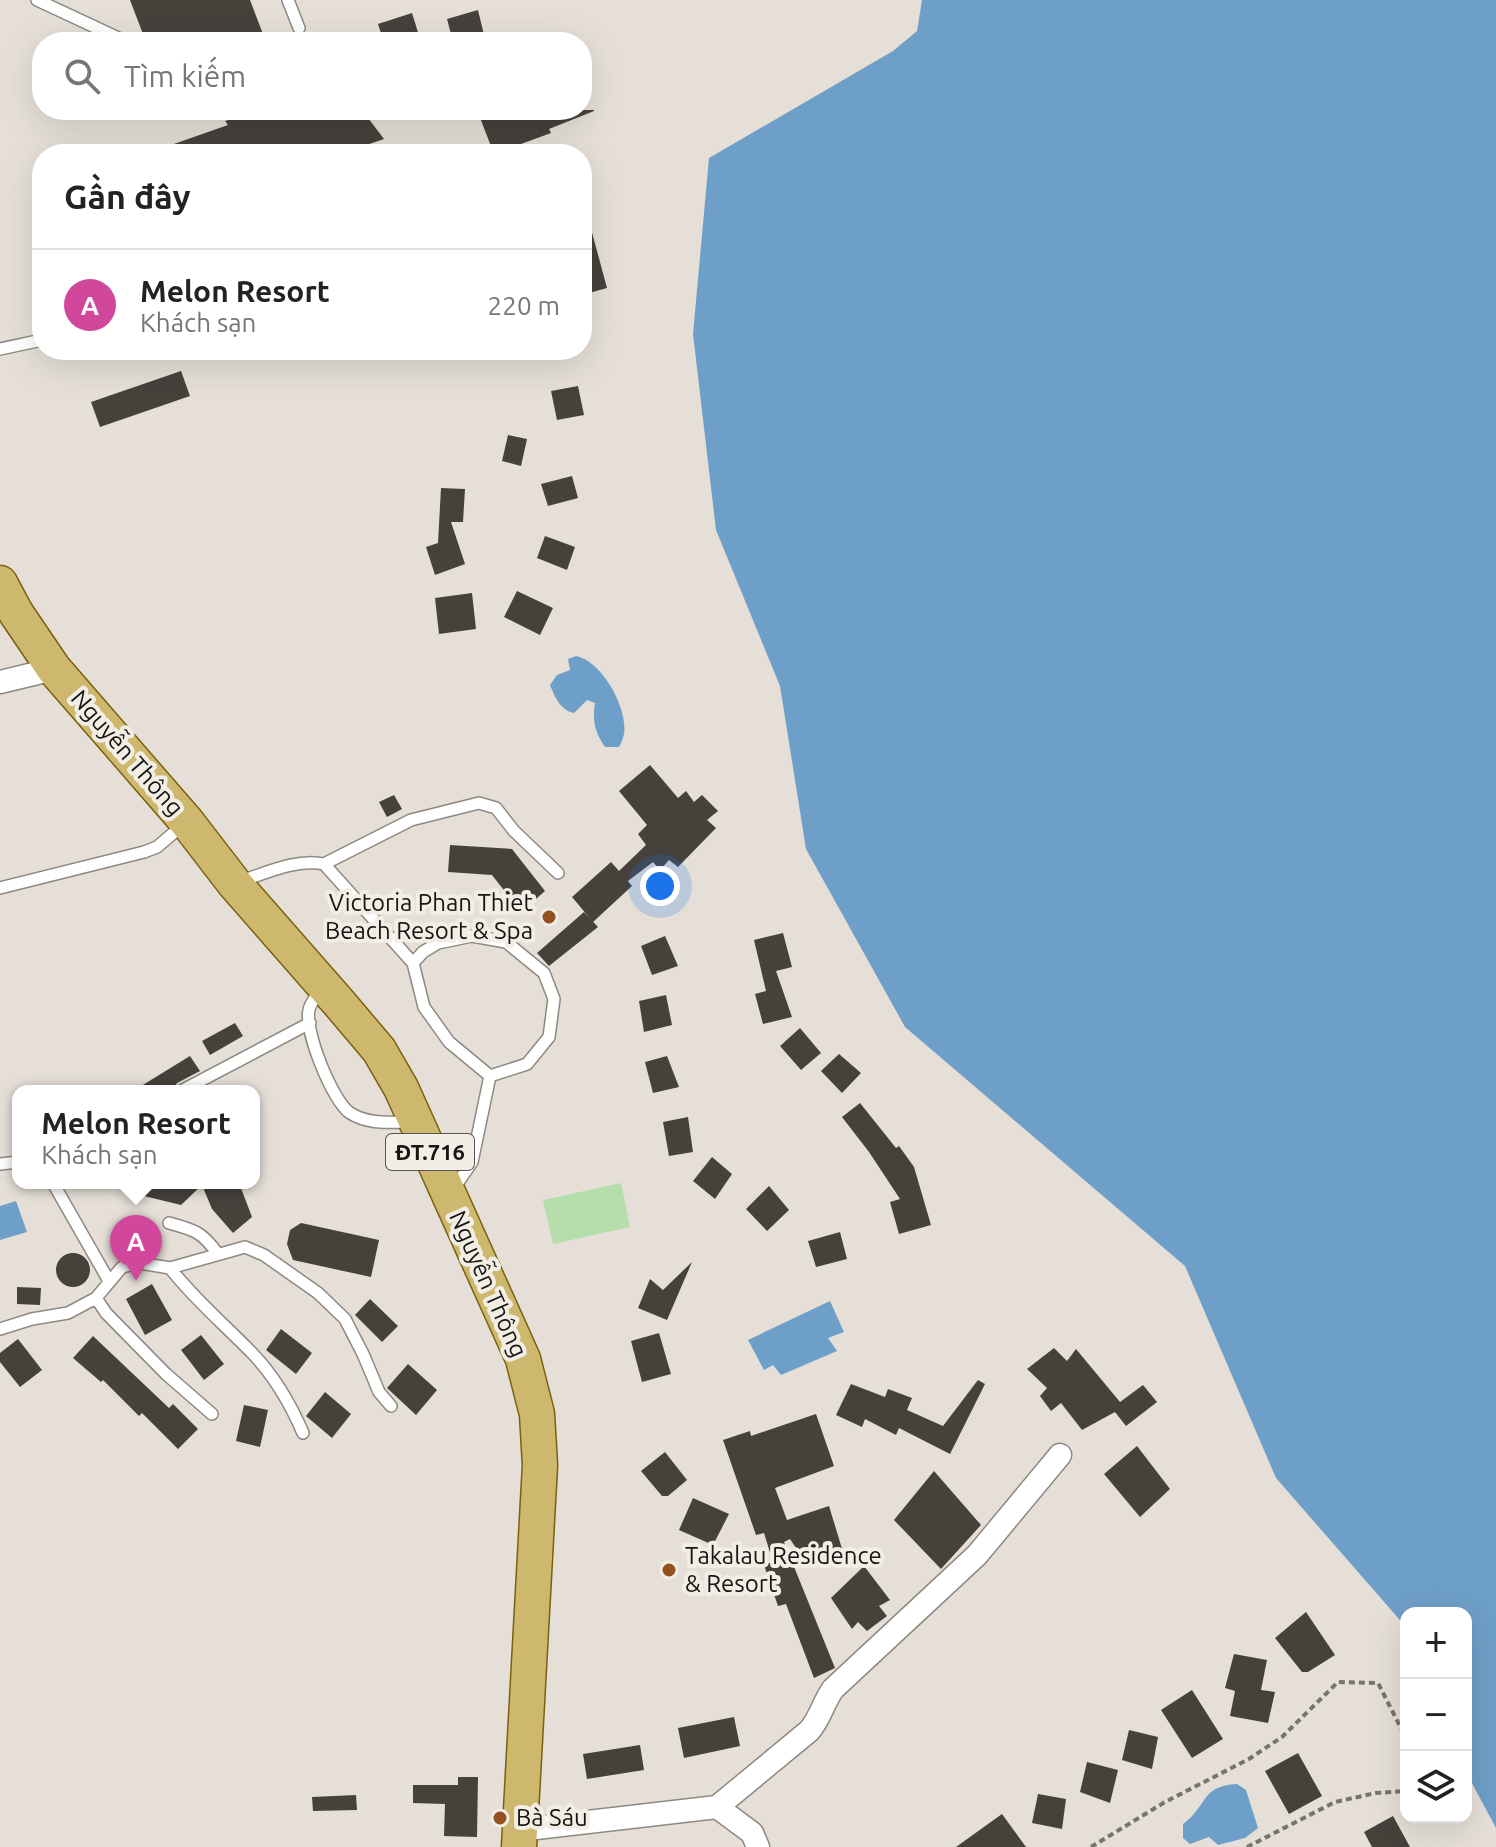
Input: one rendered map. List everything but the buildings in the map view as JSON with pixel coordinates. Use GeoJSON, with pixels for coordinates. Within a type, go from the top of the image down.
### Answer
{"type":"FeatureCollection","features":[{"type":"Feature","properties":{"kind":"main road","name":"Nguyễn Thông"},"geometry":{"type":"LineString","coordinates":[[0,583],[16,613],[54,669],[379,1050],[401,1088],[523,1359],[537,1414],[540,1465],[519,1838]]}},
{"type":"Feature","properties":{"kind":"street"},"geometry":{"type":"LineString","coordinates":[[0,682],[54,669]]}},
{"type":"Feature","properties":{"kind":"street"},"geometry":{"type":"LineString","coordinates":[[519,1838],[717,1807],[817,1723],[833,1689],[977,1555],[1060,1455]]}},
{"type":"Feature","properties":{"kind":"street"},"geometry":{"type":"LineString","coordinates":[[717,1807],[752,1833],[758,1847]]}},
{"type":"Feature","properties":{"kind":"lane"},"geometry":{"type":"LineString","coordinates":[[37,0],[60,5],[109,32]]}},
{"type":"Feature","properties":{"kind":"lane"},"geometry":{"type":"LineString","coordinates":[[288,0],[299,28]]}},
{"type":"Feature","properties":{"kind":"lane"},"geometry":{"type":"LineString","coordinates":[[0,349],[32,342]]}},
{"type":"Feature","properties":{"kind":"lane"},"geometry":{"type":"LineString","coordinates":[[324,864],[411,820],[479,803],[496,808],[514,831],[558,873]]}},
{"type":"Feature","properties":{"kind":"lane"},"geometry":{"type":"LineString","coordinates":[[0,888],[144,852],[157,847],[187,822]]}},
{"type":"Feature","properties":{"kind":"lane"},"geometry":{"type":"LineString","coordinates":[[234,883],[298,864],[324,864],[413,963],[424,1007],[449,1042],[490,1076]]}},
{"type":"Feature","properties":{"kind":"lane"},"geometry":{"type":"LineString","coordinates":[[413,963],[438,943],[472,936],[506,942],[544,973],[554,999],[549,1037],[527,1064],[490,1076]]}},
{"type":"Feature","properties":{"kind":"lane"},"geometry":{"type":"LineString","coordinates":[[324,984],[308,1011],[313,1043],[329,1082],[348,1112],[371,1123],[416,1122]]}},
{"type":"Feature","properties":{"kind":"lane"},"geometry":{"type":"LineString","coordinates":[[192,1085],[310,1023]]}},
{"type":"Feature","properties":{"kind":"lane"},"geometry":{"type":"LineString","coordinates":[[449,1195],[472,1162],[490,1076]]}},
{"type":"Feature","properties":{"kind":"lane"},"geometry":{"type":"LineString","coordinates":[[56,1189],[109,1281]]}},
{"type":"Feature","properties":{"kind":"lane"},"geometry":{"type":"LineString","coordinates":[[169,1223],[198,1231],[218,1254]]}},
{"type":"Feature","properties":{"kind":"lane"},"geometry":{"type":"LineString","coordinates":[[0,1329],[32,1319],[68,1313],[96,1298],[122,1267],[140,1263],[170,1268],[245,1247],[264,1255],[318,1293],[345,1319],[379,1392],[391,1406]]}},
{"type":"Feature","properties":{"kind":"lane"},"geometry":{"type":"LineString","coordinates":[[170,1268],[187,1290],[254,1355],[279,1386],[303,1433]]}},
{"type":"Feature","properties":{"kind":"lane"},"geometry":{"type":"LineString","coordinates":[[96,1298],[106,1313],[166,1374],[212,1414]]}},
{"type":"Feature","properties":{"kind":"path"},"geometry":{"type":"LineString","coordinates":[[1091,1847],[1165,1802],[1249,1759],[1282,1737],[1338,1682],[1378,1683],[1400,1726]]}},
{"type":"Feature","properties":{"kind":"path"},"geometry":{"type":"LineString","coordinates":[[1247,1847],[1335,1802],[1400,1791]]}},
{"type":"Feature","properties":{"kind":"green space"},"geometry":{"type":"Polygon","coordinates":[[[621,1183],[630,1227],[553,1244],[543,1200],[621,1183]]]}},
{"type":"Feature","properties":{"kind":"water"},"geometry":{"type":"Polygon","coordinates":[[[922,0],[1496,0],[1496,1828],[1472,1783],[1472,1607],[1400,1607],[1400,1620],[1276,1478],[1185,1266],[905,1027],[806,849],[780,686],[716,530],[693,334],[709,158],[893,51],[917,31],[922,0]]]}},
{"type":"Feature","properties":{"kind":"water"},"geometry":{"type":"Polygon","coordinates":[[[576,656],[586,660],[604,676],[617,699],[624,723],[619,747],[605,747],[602,742],[595,726],[595,703],[587,700],[574,713],[562,706],[554,694],[550,685],[557,675],[570,670],[568,659],[576,656]]]}},
{"type":"Feature","properties":{"kind":"water"},"geometry":{"type":"Polygon","coordinates":[[[16,1201],[27,1232],[0,1240],[0,1206],[16,1201]]]}},
{"type":"Feature","properties":{"kind":"water"},"geometry":{"type":"Polygon","coordinates":[[[830,1301],[844,1332],[828,1338],[837,1351],[781,1375],[773,1365],[764,1370],[748,1340],[830,1301]]]}},
{"type":"Feature","properties":{"kind":"water"},"geometry":{"type":"Polygon","coordinates":[[[1237,1784],[1246,1790],[1258,1828],[1245,1838],[1218,1845],[1209,1837],[1190,1844],[1183,1838],[1183,1824],[1210,1793],[1237,1784]]]}},
{"type":"Feature","properties":{"kind":"place","name":"Victoria Phan Thiet Beach Resort & Spa"},"geometry":{"type":"Point","coordinates":[549,917]}},
{"type":"Feature","properties":{"kind":"place","name":"Melon Resort"},"geometry":{"type":"Point","coordinates":[136,1281]}},
{"type":"Feature","properties":{"kind":"place","name":"Takalau Residence & Resort"},"geometry":{"type":"Point","coordinates":[669,1570]}},
{"type":"Feature","properties":{"kind":"place","name":"Bà Sáu"},"geometry":{"type":"Point","coordinates":[500,1818]}}]}
